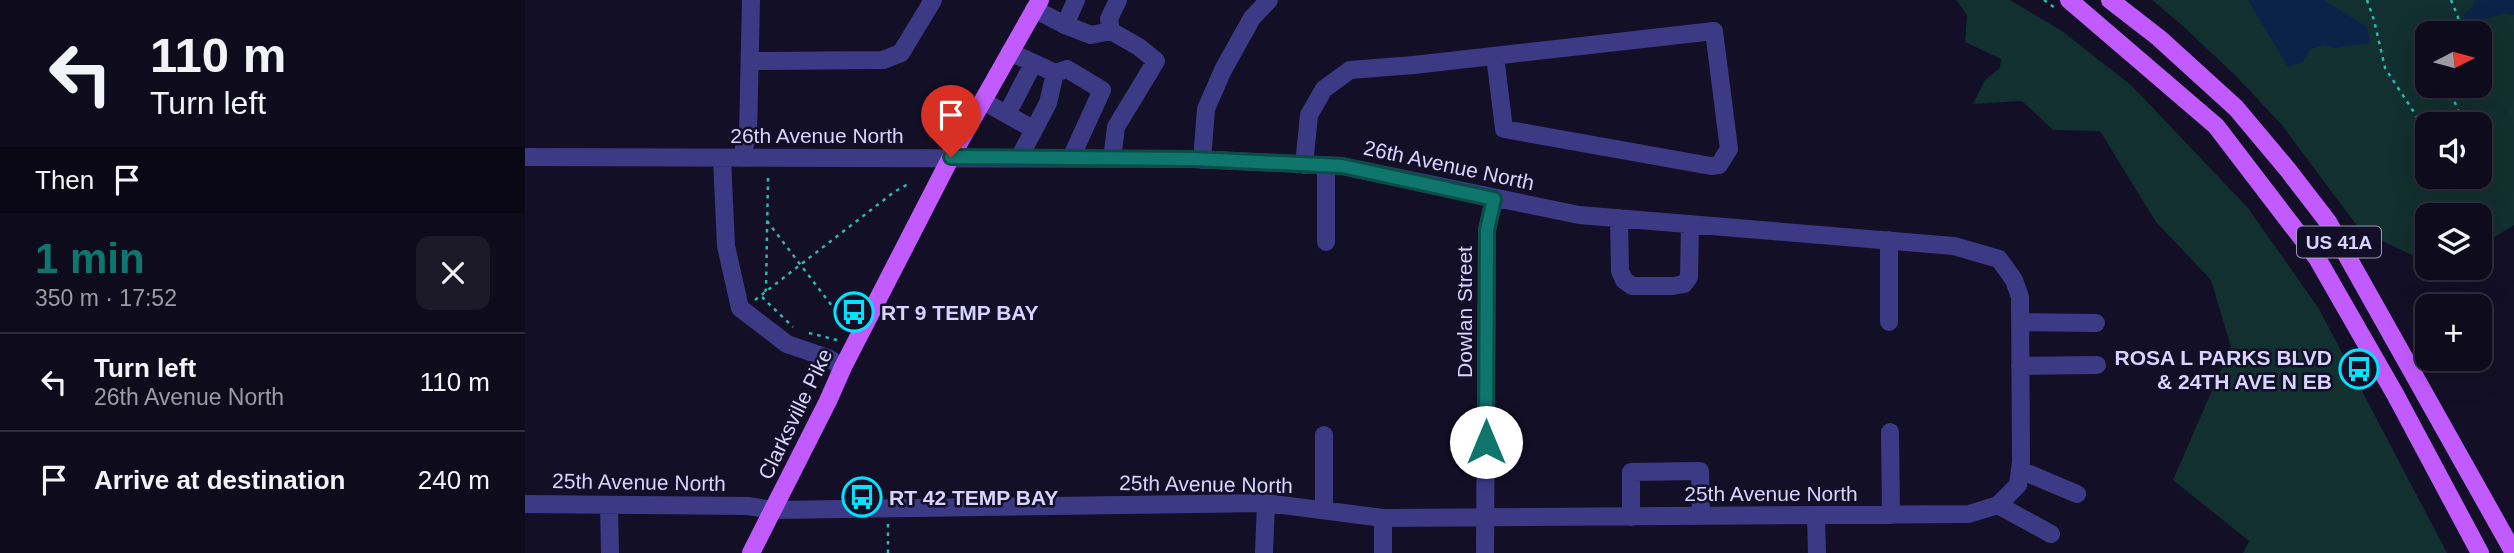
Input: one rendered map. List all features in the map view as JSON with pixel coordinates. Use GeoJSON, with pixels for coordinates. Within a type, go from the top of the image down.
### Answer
{"type":"FeatureCollection","features":[{"type":"Feature","properties":{"kind":"main road","name":"US 41A"},"geometry":{"type":"LineString","coordinates":[[2110,0],[2159,38],[2236,108],[2328,222],[2514,553]]}},
{"type":"Feature","properties":{"kind":"main road","name":"Clarksville Pike"},"geometry":{"type":"LineString","coordinates":[[751,553],[843,366],[951,157],[1037,5]]}},
{"type":"Feature","properties":{"kind":"main road","name":"US 41A"},"geometry":{"type":"LineString","coordinates":[[2066,7],[2216,126],[2317,258],[2395,394],[2480,553]]}},
{"type":"Feature","properties":{"kind":"street"},"geometry":{"type":"LineString","coordinates":[[741,158],[748,135],[751,0]]}},
{"type":"Feature","properties":{"kind":"street"},"geometry":{"type":"LineString","coordinates":[[750,61],[883,60],[901,53],[933,0]]}},
{"type":"Feature","properties":{"kind":"street"},"geometry":{"type":"LineString","coordinates":[[1065,25],[1076,0]]}},
{"type":"Feature","properties":{"kind":"street"},"geometry":{"type":"LineString","coordinates":[[1111,31],[1109,19],[1118,0]]}},
{"type":"Feature","properties":{"kind":"street"},"geometry":{"type":"LineString","coordinates":[[1202,160],[1206,109],[1223,70],[1252,18],[1269,0]]}},
{"type":"Feature","properties":{"kind":"street"},"geometry":{"type":"LineString","coordinates":[[1037,5],[1065,25],[1091,35],[1111,31],[1139,47],[1156,61],[1116,127],[1112,159]]}},
{"type":"Feature","properties":{"kind":"street"},"geometry":{"type":"LineString","coordinates":[[1304,164],[1309,115],[1324,89],[1350,70],[1714,31],[1729,149],[1719,165],[1711,166],[1504,129],[1495,56]]}},
{"type":"Feature","properties":{"kind":"street"},"geometry":{"type":"LineString","coordinates":[[1010,52],[1055,73],[1067,69],[1103,90],[1071,158]]}},
{"type":"Feature","properties":{"kind":"street"},"geometry":{"type":"LineString","coordinates":[[1007,114],[1034,64]]}},
{"type":"Feature","properties":{"kind":"street"},"geometry":{"type":"LineString","coordinates":[[1019,158],[1048,103],[1055,73]]}},
{"type":"Feature","properties":{"kind":"street"},"geometry":{"type":"LineString","coordinates":[[983,101],[1034,129]]}},
{"type":"Feature","properties":{"kind":"street","name":"26th Avenue North"},"geometry":{"type":"LineString","coordinates":[[525,157],[1071,158],[1342,166],[1579,215],[1954,246],[1999,259],[2014,281],[2020,297],[2020,322]]}},
{"type":"Feature","properties":{"kind":"street"},"geometry":{"type":"LineString","coordinates":[[722,158],[726,246],[742,309],[787,344],[843,366]]}},
{"type":"Feature","properties":{"kind":"street"},"geometry":{"type":"LineString","coordinates":[[1326,166],[1326,242]]}},
{"type":"Feature","properties":{"kind":"street","name":"Dowlan Street"},"geometry":{"type":"LineString","coordinates":[[1485,553],[1487,230],[1494,199]]}},
{"type":"Feature","properties":{"kind":"street"},"geometry":{"type":"LineString","coordinates":[[1619,218],[1620,271],[1632,286],[1684,284],[1689,277],[1691,224]]}},
{"type":"Feature","properties":{"kind":"street"},"geometry":{"type":"LineString","coordinates":[[1889,240],[1889,322]]}},
{"type":"Feature","properties":{"kind":"street"},"geometry":{"type":"LineString","coordinates":[[2051,534],[1998,505],[2018,485],[2020,470],[2020,322],[2095,323]]}},
{"type":"Feature","properties":{"kind":"street"},"geometry":{"type":"LineString","coordinates":[[2020,366],[2097,365]]}},
{"type":"Feature","properties":{"kind":"street"},"geometry":{"type":"LineString","coordinates":[[1890,432],[1891,515]]}},
{"type":"Feature","properties":{"kind":"street"},"geometry":{"type":"LineString","coordinates":[[1324,435],[1324,510]]}},
{"type":"Feature","properties":{"kind":"street"},"geometry":{"type":"LineString","coordinates":[[2020,470],[2077,494]]}},
{"type":"Feature","properties":{"kind":"street"},"geometry":{"type":"LineString","coordinates":[[1632,517],[1631,472],[1700,471],[1701,516]]}},
{"type":"Feature","properties":{"kind":"street","name":"25th Avenue North"},"geometry":{"type":"LineString","coordinates":[[525,503],[748,506],[773,510],[1266,503],[1383,518],[1969,514],[1998,505]]}},
{"type":"Feature","properties":{"kind":"street"},"geometry":{"type":"LineString","coordinates":[[1264,553],[1266,503]]}},
{"type":"Feature","properties":{"kind":"street"},"geometry":{"type":"LineString","coordinates":[[609,505],[610,553]]}},
{"type":"Feature","properties":{"kind":"street"},"geometry":{"type":"LineString","coordinates":[[1816,516],[1817,553]]}},
{"type":"Feature","properties":{"kind":"street"},"geometry":{"type":"LineString","coordinates":[[1383,518],[1383,553]]}},
{"type":"Feature","properties":{"kind":"path"},"geometry":{"type":"LineString","coordinates":[[2044,0],[2066,7]]}},
{"type":"Feature","properties":{"kind":"path"},"geometry":{"type":"LineString","coordinates":[[2367,0],[2385,68],[2415,114]]}},
{"type":"Feature","properties":{"kind":"path"},"geometry":{"type":"LineString","coordinates":[[2451,0],[2458,21]]}},
{"type":"Feature","properties":{"kind":"path"},"geometry":{"type":"LineString","coordinates":[[768,178],[764,298],[796,330]]}},
{"type":"Feature","properties":{"kind":"path"},"geometry":{"type":"LineString","coordinates":[[742,309],[908,184]]}},
{"type":"Feature","properties":{"kind":"path"},"geometry":{"type":"LineString","coordinates":[[767,221],[845,323]]}},
{"type":"Feature","properties":{"kind":"path"},"geometry":{"type":"LineString","coordinates":[[810,333],[837,340]]}},
{"type":"Feature","properties":{"kind":"path"},"geometry":{"type":"LineString","coordinates":[[888,524],[888,553]]}},
{"type":"Feature","properties":{"kind":"green space"},"geometry":{"type":"Polygon","coordinates":[[[1956,0],[2010,0],[2062,31],[2132,86],[2248,208],[2319,309],[2447,553],[2243,553],[2249,541],[2173,480],[2231,347],[2211,280],[2156,222],[2100,131],[2053,130],[2022,101],[1973,104],[1985,80],[2000,68],[2001,59],[1965,42],[1967,15],[1956,0]]]}},
{"type":"Feature","properties":{"kind":"green space"},"geometry":{"type":"Polygon","coordinates":[[[2152,0],[2514,0],[2514,225],[2492,239],[2492,203],[2415,203],[2414,256],[2361,231],[2281,124],[2236,76],[2152,0]]]}},
{"type":"Feature","properties":{"kind":"water"},"geometry":{"type":"Polygon","coordinates":[[[2248,0],[2324,0],[2367,27],[2370,43],[2334,48],[2325,45],[2310,49],[2303,62],[2288,67],[2248,0]]]}},
{"type":"Feature","properties":{"kind":"water"},"geometry":{"type":"Polygon","coordinates":[[[2475,0],[2514,0],[2514,15],[2505,13],[2477,21],[2466,21],[2463,15],[2473,7],[2475,0]]]}},
{"type":"Feature","properties":{"kind":"place","name":"RT 9 TEMP BAY"},"geometry":{"type":"Point","coordinates":[854,312]}},
{"type":"Feature","properties":{"kind":"place","name":"ROSA L PARKS BLVD & 24TH AVE N EB"},"geometry":{"type":"Point","coordinates":[2359,369]}},
{"type":"Feature","properties":{"kind":"place","name":"RT 42 TEMP BAY"},"geometry":{"type":"Point","coordinates":[862,497]}},
{"type":"Feature","properties":{"kind":"route"},"geometry":{"type":"LineString","coordinates":[[951,157],[1194,159],[1342,166],[1494,199],[1487,230],[1486,442]]}}]}
